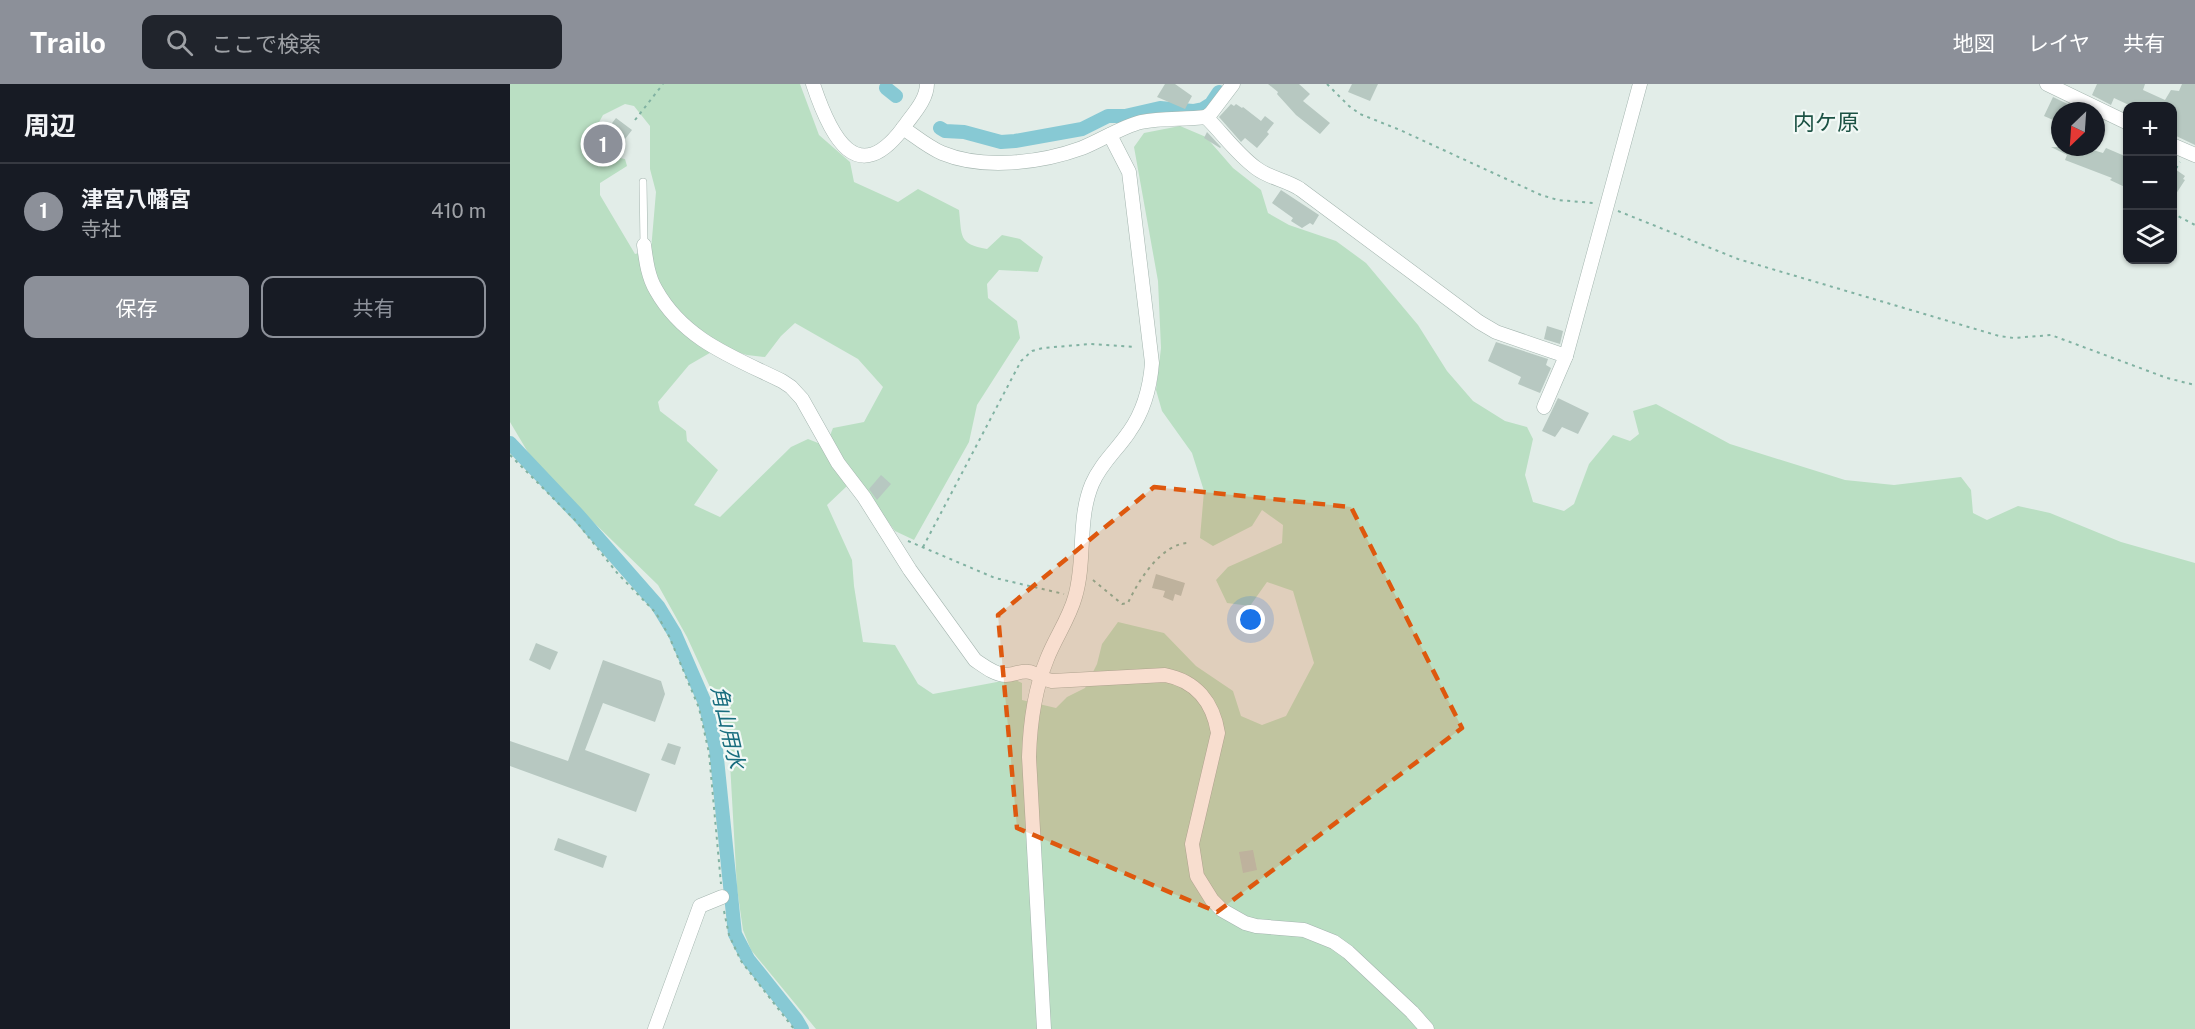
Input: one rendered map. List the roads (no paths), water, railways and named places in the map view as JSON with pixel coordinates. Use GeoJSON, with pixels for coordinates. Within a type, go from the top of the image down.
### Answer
{"type":"FeatureCollection","features":[{"type":"Feature","properties":{"kind":"street"},"geometry":{"type":"LineString","coordinates":[[813,84],[824,116],[836,138],[850,151],[863,157],[878,153],[891,144],[921,103],[927,84]]}},
{"type":"Feature","properties":{"kind":"street"},"geometry":{"type":"LineString","coordinates":[[903,128],[946,155],[1002,163],[1082,148],[1138,122],[1206,117],[1233,84]]}},
{"type":"Feature","properties":{"kind":"street"},"geometry":{"type":"LineString","coordinates":[[1544,407],[1566,356],[1640,84]]}},
{"type":"Feature","properties":{"kind":"street"},"geometry":{"type":"LineString","coordinates":[[2047,84],[2123,121]]}},
{"type":"Feature","properties":{"kind":"street"},"geometry":{"type":"LineString","coordinates":[[1206,117],[1236,150],[1258,169],[1300,189],[1479,322],[1496,332],[1534,343],[1566,356]]}},
{"type":"Feature","properties":{"kind":"street"},"geometry":{"type":"LineString","coordinates":[[1044,1029],[1029,757],[1030,721],[1035,691],[1047,658],[1076,596],[1089,492],[1101,466],[1128,433],[1146,400],[1152,363],[1129,172],[1110,135]]}},
{"type":"Feature","properties":{"kind":"street"},"geometry":{"type":"LineString","coordinates":[[2177,147],[2195,155]]}},
{"type":"Feature","properties":{"kind":"street"},"geometry":{"type":"LineString","coordinates":[[644,246],[648,271],[656,290],[689,331],[706,344],[782,381],[802,399],[827,446],[975,660],[1005,675],[1025,671],[1034,673],[1040,679],[1052,681],[1165,675],[1178,678],[1201,693],[1210,705],[1218,733],[1192,844],[1197,876],[1208,895],[1222,910],[1245,923],[1304,930],[1334,942],[1348,952],[1427,1029]]}},
{"type":"Feature","properties":{"kind":"street"},"geometry":{"type":"LineString","coordinates":[[655,1029],[700,906],[722,897]]}},
{"type":"Feature","properties":{"kind":"lane"},"geometry":{"type":"LineString","coordinates":[[643,182],[644,246]]}},
{"type":"Feature","properties":{"kind":"waterway","name":"角山用水"},"geometry":{"type":"LineString","coordinates":[[886,88],[896,96]]}},
{"type":"Feature","properties":{"kind":"waterway","name":"角山用水"},"geometry":{"type":"LineString","coordinates":[[940,128],[945,131],[964,132],[1001,142],[1015,141],[1082,129],[1108,116],[1125,116],[1160,108],[1193,111],[1203,109],[1211,104],[1219,92]]}},
{"type":"Feature","properties":{"kind":"waterway","name":"角山用水"},"geometry":{"type":"LineString","coordinates":[[510,443],[579,516],[658,606],[675,634],[705,703],[716,749],[735,934],[748,959],[802,1029]]}},
{"type":"Feature","properties":{"kind":"place","name":"津宮八幡宮"},"geometry":{"type":"Point","coordinates":[603,144]}},
{"type":"Feature","properties":{"kind":"district","name":"内ケ原"},"geometry":{"type":"Point","coordinates":[1826,122]}}]}
